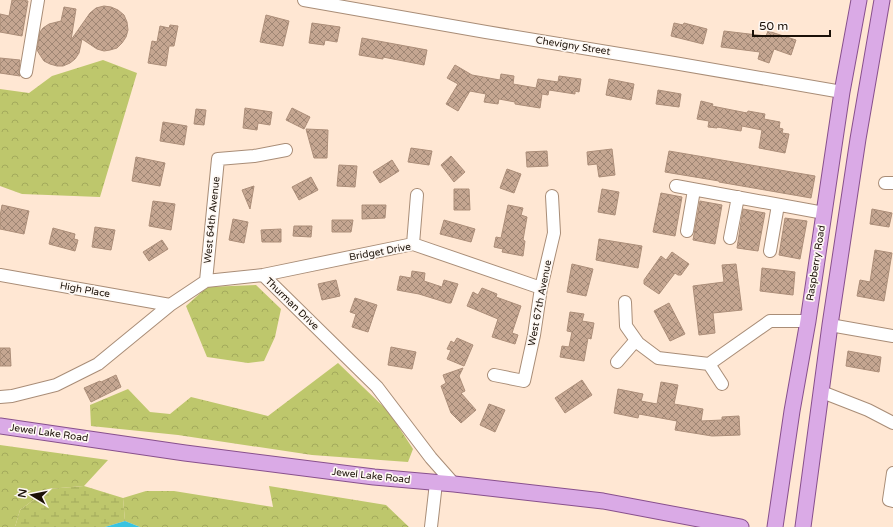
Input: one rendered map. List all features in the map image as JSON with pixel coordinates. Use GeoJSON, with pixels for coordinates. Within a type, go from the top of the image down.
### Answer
{"type":"FeatureCollection","features":[{"type":"Feature","properties":{"kind":"main road","name":"Raspberry Road"},"geometry":{"type":"LineString","coordinates":[[775,527],[792,411],[808,321],[842,92],[859,0]]}},
{"type":"Feature","properties":{"kind":"main road"},"geometry":{"type":"LineString","coordinates":[[803,527],[830,325],[858,139],[882,0]]}},
{"type":"Feature","properties":{"kind":"main road","name":"Jewel Lake Road"},"geometry":{"type":"LineString","coordinates":[[0,426],[185,453],[374,476],[603,501],[703,524],[741,527]]}},
{"type":"Feature","properties":{"kind":"street"},"geometry":{"type":"LineString","coordinates":[[26,72],[38,0]]}},
{"type":"Feature","properties":{"kind":"street","name":"Chevigny Street"},"geometry":{"type":"LineString","coordinates":[[304,0],[486,32],[674,62],[842,92]]}},
{"type":"Feature","properties":{"kind":"street","name":"West 64th Avenue"},"geometry":{"type":"LineString","coordinates":[[206,281],[218,159],[254,156],[286,150]]}},
{"type":"Feature","properties":{"kind":"street"},"geometry":{"type":"LineString","coordinates":[[676,186],[824,213]]}},
{"type":"Feature","properties":{"kind":"street"},"geometry":{"type":"LineString","coordinates":[[687,231],[694,190]]}},
{"type":"Feature","properties":{"kind":"street"},"geometry":{"type":"LineString","coordinates":[[412,244],[418,195]]}},
{"type":"Feature","properties":{"kind":"street","name":"West 67th Avenue"},"geometry":{"type":"LineString","coordinates":[[494,375],[524,381],[534,335],[541,288],[554,233],[552,196]]}},
{"type":"Feature","properties":{"kind":"street"},"geometry":{"type":"LineString","coordinates":[[730,238],[738,198]]}},
{"type":"Feature","properties":{"kind":"street"},"geometry":{"type":"LineString","coordinates":[[770,251],[778,205]]}},
{"type":"Feature","properties":{"kind":"street","name":"Bridget Drive"},"geometry":{"type":"LineString","coordinates":[[263,275],[412,244],[541,288]]}},
{"type":"Feature","properties":{"kind":"street","name":"High Place"},"geometry":{"type":"LineString","coordinates":[[0,275],[170,305]]}},
{"type":"Feature","properties":{"kind":"street","name":"Thurman Drive"},"geometry":{"type":"LineString","coordinates":[[0,397],[12,396],[56,385],[98,364],[170,305],[206,281],[263,275],[377,387],[431,458],[454,484]]}},
{"type":"Feature","properties":{"kind":"street"},"geometry":{"type":"LineString","coordinates":[[626,302],[626,326],[638,343],[658,358],[709,364],[770,321],[808,321]]}},
{"type":"Feature","properties":{"kind":"street"},"geometry":{"type":"LineString","coordinates":[[830,325],[893,336]]}},
{"type":"Feature","properties":{"kind":"street"},"geometry":{"type":"LineString","coordinates":[[617,362],[636,340]]}},
{"type":"Feature","properties":{"kind":"street"},"geometry":{"type":"LineString","coordinates":[[709,364],[722,384]]}},
{"type":"Feature","properties":{"kind":"street"},"geometry":{"type":"LineString","coordinates":[[822,392],[868,410],[893,423]]}},
{"type":"Feature","properties":{"kind":"street"},"geometry":{"type":"LineString","coordinates":[[893,473],[888,500],[893,501]]}},
{"type":"Feature","properties":{"kind":"street"},"geometry":{"type":"LineString","coordinates":[[431,527],[436,483]]}},
{"type":"Feature","properties":{"kind":"green space"},"geometry":{"type":"Polygon","coordinates":[[[103,60],[137,73],[100,197],[22,194],[0,186],[0,89],[29,93],[52,76],[103,60]]]}},
{"type":"Feature","properties":{"kind":"green space"},"geometry":{"type":"Polygon","coordinates":[[[256,285],[281,309],[275,337],[264,361],[248,363],[207,357],[186,306],[207,287],[256,285]]]}},
{"type":"Feature","properties":{"kind":"green space"},"geometry":{"type":"Polygon","coordinates":[[[338,363],[389,412],[413,449],[408,462],[312,455],[178,435],[91,426],[90,405],[128,389],[150,412],[170,414],[191,397],[268,416],[338,363]]]}},
{"type":"Feature","properties":{"kind":"green space"},"geometry":{"type":"Polygon","coordinates":[[[0,445],[108,460],[84,486],[48,489],[20,510],[15,527],[0,527],[0,445]]]}},
{"type":"Feature","properties":{"kind":"green space"},"geometry":{"type":"Polygon","coordinates":[[[84,486],[123,498],[125,521],[105,527],[15,527],[20,510],[48,489],[84,486]]]}},
{"type":"Feature","properties":{"kind":"green space"},"geometry":{"type":"Polygon","coordinates":[[[269,486],[386,505],[409,527],[140,527],[125,521],[123,498],[146,491],[174,491],[273,507],[269,486]]]}},
{"type":"Feature","properties":{"kind":"water"},"geometry":{"type":"Polygon","coordinates":[[[125,521],[140,527],[105,527],[125,521]]]}},
{"type":"Feature","properties":{"kind":"building"},"geometry":{"type":"Polygon","coordinates":[[[12,0],[28,1],[22,36],[0,32],[0,14],[9,16],[12,0]]]}},
{"type":"Feature","properties":{"kind":"building"},"geometry":{"type":"Polygon","coordinates":[[[104,6],[118,10],[124,15],[127,22],[128,30],[126,37],[117,48],[104,51],[97,49],[82,39],[79,53],[70,63],[63,66],[57,66],[44,61],[37,50],[40,32],[49,24],[61,21],[64,7],[76,9],[71,40],[90,13],[96,8],[104,6]]]}},
{"type":"Feature","properties":{"kind":"building"},"geometry":{"type":"Polygon","coordinates":[[[266,15],[289,21],[283,46],[260,42],[266,15]]]}},
{"type":"Feature","properties":{"kind":"building"},"geometry":{"type":"Polygon","coordinates":[[[312,23],[340,27],[337,42],[325,40],[324,45],[309,43],[312,23]]]}},
{"type":"Feature","properties":{"kind":"building"},"geometry":{"type":"Polygon","coordinates":[[[674,23],[683,25],[684,23],[707,29],[703,44],[671,36],[674,23]]]}},
{"type":"Feature","properties":{"kind":"building"},"geometry":{"type":"Polygon","coordinates":[[[170,25],[178,26],[174,46],[169,46],[166,66],[148,63],[152,41],[157,42],[160,26],[169,28],[170,25]]]}},
{"type":"Feature","properties":{"kind":"building"},"geometry":{"type":"Polygon","coordinates":[[[724,31],[766,36],[768,31],[796,40],[791,55],[774,49],[769,63],[758,59],[760,52],[721,47],[724,31]]]}},
{"type":"Feature","properties":{"kind":"building"},"geometry":{"type":"Polygon","coordinates":[[[362,38],[427,50],[424,65],[383,57],[383,59],[359,55],[362,38]]]}},
{"type":"Feature","properties":{"kind":"building"},"geometry":{"type":"Polygon","coordinates":[[[0,58],[20,60],[20,76],[0,73],[0,58]]]}},
{"type":"Feature","properties":{"kind":"building"},"geometry":{"type":"Polygon","coordinates":[[[455,65],[472,75],[500,80],[501,74],[514,76],[513,84],[536,88],[538,79],[558,82],[559,76],[581,79],[579,92],[575,91],[575,94],[549,90],[548,95],[542,94],[540,108],[515,104],[515,102],[499,99],[498,104],[484,102],[486,94],[470,91],[458,111],[446,104],[458,84],[447,78],[455,65]]]}},
{"type":"Feature","properties":{"kind":"building"},"geometry":{"type":"Polygon","coordinates":[[[609,79],[634,84],[631,100],[606,95],[609,79]]]}},
{"type":"Feature","properties":{"kind":"building"},"geometry":{"type":"Polygon","coordinates":[[[658,90],[681,94],[679,107],[656,104],[658,90]]]}},
{"type":"Feature","properties":{"kind":"building"},"geometry":{"type":"Polygon","coordinates":[[[701,101],[713,104],[712,106],[747,113],[748,111],[765,114],[764,119],[780,122],[779,128],[783,129],[782,133],[789,134],[785,153],[759,148],[762,130],[742,126],[741,131],[708,127],[709,121],[697,119],[701,101]]]}},
{"type":"Feature","properties":{"kind":"building"},"geometry":{"type":"Polygon","coordinates":[[[245,108],[272,112],[270,125],[258,123],[257,130],[243,128],[245,108]]]}},
{"type":"Feature","properties":{"kind":"building"},"geometry":{"type":"Polygon","coordinates":[[[292,108],[310,117],[304,129],[286,120],[292,108]]]}},
{"type":"Feature","properties":{"kind":"building"},"geometry":{"type":"Polygon","coordinates":[[[196,109],[206,110],[204,125],[194,124],[196,109]]]}},
{"type":"Feature","properties":{"kind":"building"},"geometry":{"type":"Polygon","coordinates":[[[163,122],[187,126],[184,145],[160,141],[163,122]]]}},
{"type":"Feature","properties":{"kind":"building"},"geometry":{"type":"Polygon","coordinates":[[[306,129],[328,130],[327,158],[314,158],[306,129]]]}},
{"type":"Feature","properties":{"kind":"building"},"geometry":{"type":"Polygon","coordinates":[[[411,148],[432,151],[429,165],[408,162],[411,148]]]}},
{"type":"Feature","properties":{"kind":"building"},"geometry":{"type":"Polygon","coordinates":[[[612,149],[615,175],[599,177],[597,164],[588,165],[587,152],[612,149]]]}},
{"type":"Feature","properties":{"kind":"building"},"geometry":{"type":"Polygon","coordinates":[[[547,151],[548,166],[527,167],[526,152],[547,151]]]}},
{"type":"Feature","properties":{"kind":"building"},"geometry":{"type":"Polygon","coordinates":[[[669,151],[815,176],[811,198],[665,172],[669,151]]]}},
{"type":"Feature","properties":{"kind":"building"},"geometry":{"type":"Polygon","coordinates":[[[451,156],[465,172],[454,182],[441,165],[451,156]]]}},
{"type":"Feature","properties":{"kind":"building"},"geometry":{"type":"Polygon","coordinates":[[[136,157],[165,163],[160,186],[132,181],[136,157]]]}},
{"type":"Feature","properties":{"kind":"building"},"geometry":{"type":"Polygon","coordinates":[[[392,160],[399,171],[380,183],[373,172],[392,160]]]}},
{"type":"Feature","properties":{"kind":"building"},"geometry":{"type":"Polygon","coordinates":[[[339,165],[357,166],[355,187],[337,186],[339,165]]]}},
{"type":"Feature","properties":{"kind":"building"},"geometry":{"type":"Polygon","coordinates":[[[507,169],[521,174],[514,193],[500,188],[507,169]]]}},
{"type":"Feature","properties":{"kind":"building"},"geometry":{"type":"Polygon","coordinates":[[[311,177],[318,190],[299,200],[292,187],[311,177]]]}},
{"type":"Feature","properties":{"kind":"building"},"geometry":{"type":"Polygon","coordinates":[[[254,186],[250,209],[242,190],[254,186]]]}},
{"type":"Feature","properties":{"kind":"building"},"geometry":{"type":"Polygon","coordinates":[[[454,189],[469,189],[470,210],[454,210],[454,189]]]}},
{"type":"Feature","properties":{"kind":"building"},"geometry":{"type":"Polygon","coordinates":[[[602,189],[619,192],[615,215],[598,212],[602,189]]]}},
{"type":"Feature","properties":{"kind":"building"},"geometry":{"type":"Polygon","coordinates":[[[661,193],[682,197],[675,236],[653,232],[661,193]]]}},
{"type":"Feature","properties":{"kind":"building"},"geometry":{"type":"Polygon","coordinates":[[[153,201],[175,204],[171,230],[149,226],[153,201]]]}},
{"type":"Feature","properties":{"kind":"building"},"geometry":{"type":"Polygon","coordinates":[[[700,201],[722,205],[715,244],[693,240],[700,201]]]}},
{"type":"Feature","properties":{"kind":"building"},"geometry":{"type":"Polygon","coordinates":[[[2,205],[29,211],[24,234],[0,229],[2,205]]]}},
{"type":"Feature","properties":{"kind":"building"},"geometry":{"type":"Polygon","coordinates":[[[362,205],[386,205],[385,218],[362,219],[362,205]]]}},
{"type":"Feature","properties":{"kind":"building"},"geometry":{"type":"Polygon","coordinates":[[[508,205],[523,208],[521,215],[527,217],[523,240],[525,241],[523,256],[502,252],[503,249],[494,247],[496,237],[501,238],[508,205]]]}},
{"type":"Feature","properties":{"kind":"building"},"geometry":{"type":"Polygon","coordinates":[[[743,209],[765,213],[758,251],[737,248],[743,209]]]}},
{"type":"Feature","properties":{"kind":"building"},"geometry":{"type":"Polygon","coordinates":[[[872,209],[892,213],[889,227],[870,224],[872,209]]]}},
{"type":"Feature","properties":{"kind":"building"},"geometry":{"type":"Polygon","coordinates":[[[785,218],[807,221],[800,259],[779,255],[785,218]]]}},
{"type":"Feature","properties":{"kind":"building"},"geometry":{"type":"Polygon","coordinates":[[[233,219],[248,222],[244,243],[229,240],[233,219]]]}},
{"type":"Feature","properties":{"kind":"building"},"geometry":{"type":"Polygon","coordinates":[[[332,220],[353,220],[351,232],[332,232],[332,220]]]}},
{"type":"Feature","properties":{"kind":"building"},"geometry":{"type":"Polygon","coordinates":[[[444,220],[475,229],[471,242],[440,234],[444,220]]]}},
{"type":"Feature","properties":{"kind":"building"},"geometry":{"type":"Polygon","coordinates":[[[294,226],[312,226],[311,237],[293,236],[294,226]]]}},
{"type":"Feature","properties":{"kind":"building"},"geometry":{"type":"Polygon","coordinates":[[[95,227],[115,230],[111,250],[92,247],[95,227]]]}},
{"type":"Feature","properties":{"kind":"building"},"geometry":{"type":"Polygon","coordinates":[[[53,228],[75,234],[74,239],[78,240],[75,251],[49,244],[53,228]]]}},
{"type":"Feature","properties":{"kind":"building"},"geometry":{"type":"Polygon","coordinates":[[[281,229],[281,242],[262,242],[261,230],[281,229]]]}},
{"type":"Feature","properties":{"kind":"building"},"geometry":{"type":"Polygon","coordinates":[[[599,239],[642,246],[638,268],[596,260],[599,239]]]}},
{"type":"Feature","properties":{"kind":"building"},"geometry":{"type":"Polygon","coordinates":[[[162,240],[168,249],[149,261],[143,252],[162,240]]]}},
{"type":"Feature","properties":{"kind":"building"},"geometry":{"type":"Polygon","coordinates":[[[875,250],[892,253],[884,301],[857,296],[860,280],[870,282],[875,250]]]}},
{"type":"Feature","properties":{"kind":"building"},"geometry":{"type":"Polygon","coordinates":[[[672,252],[689,264],[681,275],[675,273],[659,294],[644,284],[644,280],[661,256],[666,260],[672,252]]]}},
{"type":"Feature","properties":{"kind":"building"},"geometry":{"type":"Polygon","coordinates":[[[572,264],[593,269],[586,296],[567,292],[572,264]]]}},
{"type":"Feature","properties":{"kind":"building"},"geometry":{"type":"Polygon","coordinates":[[[736,264],[742,310],[713,313],[715,333],[699,335],[693,286],[724,282],[722,265],[736,264]]]}},
{"type":"Feature","properties":{"kind":"building"},"geometry":{"type":"Polygon","coordinates":[[[762,268],[795,272],[793,295],[760,291],[762,268]]]}},
{"type":"Feature","properties":{"kind":"building"},"geometry":{"type":"Polygon","coordinates":[[[412,271],[425,273],[424,281],[442,287],[444,280],[458,284],[451,303],[419,294],[397,290],[400,276],[411,278],[412,271]]]}},
{"type":"Feature","properties":{"kind":"building"},"geometry":{"type":"Polygon","coordinates":[[[336,280],[340,296],[322,300],[318,284],[336,280]]]}},
{"type":"Feature","properties":{"kind":"building"},"geometry":{"type":"Polygon","coordinates":[[[482,288],[497,294],[496,297],[521,306],[512,333],[518,335],[515,344],[492,337],[498,319],[467,306],[473,292],[478,295],[482,288]]]}},
{"type":"Feature","properties":{"kind":"building"},"geometry":{"type":"Polygon","coordinates":[[[355,298],[377,305],[368,332],[352,327],[356,314],[350,312],[355,298]]]}},
{"type":"Feature","properties":{"kind":"building"},"geometry":{"type":"Polygon","coordinates":[[[669,303],[685,334],[670,341],[654,311],[669,303]]]}},
{"type":"Feature","properties":{"kind":"building"},"geometry":{"type":"Polygon","coordinates":[[[570,312],[584,314],[582,321],[594,323],[591,339],[588,338],[584,361],[560,357],[562,346],[569,347],[572,332],[567,331],[570,312]]]}},
{"type":"Feature","properties":{"kind":"building"},"geometry":{"type":"Polygon","coordinates":[[[457,338],[473,345],[464,366],[447,359],[451,350],[447,349],[451,341],[454,343],[457,338]]]}},
{"type":"Feature","properties":{"kind":"building"},"geometry":{"type":"Polygon","coordinates":[[[391,347],[416,352],[412,369],[388,365],[391,347]]]}},
{"type":"Feature","properties":{"kind":"building"},"geometry":{"type":"Polygon","coordinates":[[[0,348],[10,348],[11,366],[0,366],[0,348]]]}},
{"type":"Feature","properties":{"kind":"building"},"geometry":{"type":"Polygon","coordinates":[[[848,351],[881,357],[879,372],[846,366],[848,351]]]}},
{"type":"Feature","properties":{"kind":"building"},"geometry":{"type":"Polygon","coordinates":[[[463,368],[459,376],[465,391],[461,393],[476,410],[461,423],[451,413],[441,386],[446,383],[443,375],[463,368]]]}},
{"type":"Feature","properties":{"kind":"building"},"geometry":{"type":"Polygon","coordinates":[[[116,375],[121,387],[91,402],[84,388],[116,375]]]}},
{"type":"Feature","properties":{"kind":"building"},"geometry":{"type":"Polygon","coordinates":[[[582,380],[592,395],[565,413],[555,398],[582,380]]]}},
{"type":"Feature","properties":{"kind":"building"},"geometry":{"type":"Polygon","coordinates":[[[661,382],[678,385],[674,404],[703,409],[701,421],[722,420],[722,417],[739,416],[740,435],[712,436],[675,430],[677,421],[639,414],[638,418],[614,413],[618,389],[643,394],[641,401],[657,404],[661,382]]]}},
{"type":"Feature","properties":{"kind":"building"},"geometry":{"type":"Polygon","coordinates":[[[489,404],[505,410],[495,432],[480,425],[489,404]]]}}]}
